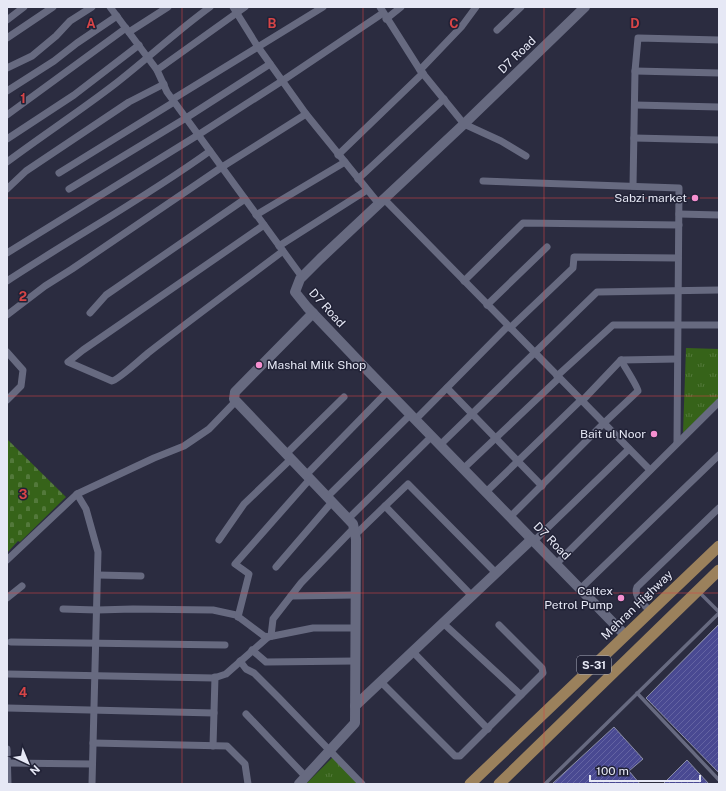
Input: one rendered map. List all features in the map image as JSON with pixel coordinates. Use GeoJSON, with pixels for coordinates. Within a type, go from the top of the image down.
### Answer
{"type":"FeatureCollection","features":[{"type":"Feature","properties":{"kind":"main road","name":"Mehran Highway"},"geometry":{"type":"LineString","coordinates":[[470,784],[719,546]]}},
{"type":"Feature","properties":{"kind":"main road","name":"S-31"},"geometry":{"type":"LineString","coordinates":[[501,781],[719,570]]}},
{"type":"Feature","properties":{"kind":"main road"},"geometry":{"type":"LineString","coordinates":[[491,765],[501,781]]}},
{"type":"Feature","properties":{"kind":"street"},"geometry":{"type":"LineString","coordinates":[[7,20],[24,7]]}},
{"type":"Feature","properties":{"kind":"street"},"geometry":{"type":"LineString","coordinates":[[7,38],[53,7]]}},
{"type":"Feature","properties":{"kind":"street"},"geometry":{"type":"LineString","coordinates":[[7,68],[32,56],[56,36],[70,21],[92,7]]}},
{"type":"Feature","properties":{"kind":"street"},"geometry":{"type":"LineString","coordinates":[[110,7],[157,70],[173,100],[302,277]]}},
{"type":"Feature","properties":{"kind":"street"},"geometry":{"type":"LineString","coordinates":[[7,115],[127,30],[168,7]]}},
{"type":"Feature","properties":{"kind":"street"},"geometry":{"type":"LineString","coordinates":[[7,162],[116,83],[147,56],[210,7]]}},
{"type":"Feature","properties":{"kind":"street"},"geometry":{"type":"LineString","coordinates":[[157,70],[234,10],[245,7]]}},
{"type":"Feature","properties":{"kind":"street"},"geometry":{"type":"LineString","coordinates":[[58,173],[323,7]]}},
{"type":"Feature","properties":{"kind":"street"},"geometry":{"type":"LineString","coordinates":[[7,253],[198,135],[383,13],[401,7]]}},
{"type":"Feature","properties":{"kind":"street"},"geometry":{"type":"LineString","coordinates":[[338,154],[422,72],[462,26],[476,7]]}},
{"type":"Feature","properties":{"kind":"street"},"geometry":{"type":"LineString","coordinates":[[497,30],[521,7]]}},
{"type":"Feature","properties":{"kind":"street","name":"D7 Road"},"geometry":{"type":"LineString","coordinates":[[586,7],[302,277],[295,292],[313,313],[431,437],[625,635]]}},
{"type":"Feature","properties":{"kind":"street"},"geometry":{"type":"LineString","coordinates":[[234,10],[306,114],[367,190],[464,281],[650,470]]}},
{"type":"Feature","properties":{"kind":"street"},"geometry":{"type":"LineString","coordinates":[[383,13],[422,72],[464,124],[501,141],[526,156]]}},
{"type":"Feature","properties":{"kind":"street"},"geometry":{"type":"LineString","coordinates":[[7,91],[54,61],[77,42],[117,16]]}},
{"type":"Feature","properties":{"kind":"street"},"geometry":{"type":"LineString","coordinates":[[633,186],[635,71],[638,38],[719,40]]}},
{"type":"Feature","properties":{"kind":"street"},"geometry":{"type":"LineString","coordinates":[[7,138],[74,94],[139,45]]}},
{"type":"Feature","properties":{"kind":"street"},"geometry":{"type":"LineString","coordinates":[[69,189],[186,118],[270,64]]}},
{"type":"Feature","properties":{"kind":"street"},"geometry":{"type":"LineString","coordinates":[[635,71],[719,73]]}},
{"type":"Feature","properties":{"kind":"street"},"geometry":{"type":"LineString","coordinates":[[7,189],[26,171],[129,102],[164,84]]}},
{"type":"Feature","properties":{"kind":"street"},"geometry":{"type":"LineString","coordinates":[[358,179],[444,99]]}},
{"type":"Feature","properties":{"kind":"street"},"geometry":{"type":"LineString","coordinates":[[635,105],[719,107]]}},
{"type":"Feature","properties":{"kind":"street"},"geometry":{"type":"LineString","coordinates":[[7,314],[45,286],[222,167],[306,114]]}},
{"type":"Feature","properties":{"kind":"street"},"geometry":{"type":"LineString","coordinates":[[634,138],[719,140]]}},
{"type":"Feature","properties":{"kind":"street"},"geometry":{"type":"LineString","coordinates":[[7,281],[171,179],[210,151]]}},
{"type":"Feature","properties":{"kind":"street"},"geometry":{"type":"LineString","coordinates":[[256,214],[345,162]]}},
{"type":"Feature","properties":{"kind":"street"},"geometry":{"type":"LineString","coordinates":[[483,181],[679,188],[677,443]]}},
{"type":"Feature","properties":{"kind":"street"},"geometry":{"type":"LineString","coordinates":[[264,225],[68,362],[112,381],[117,380],[129,368],[281,249],[367,190]]}},
{"type":"Feature","properties":{"kind":"street"},"geometry":{"type":"LineString","coordinates":[[90,313],[106,296],[245,199]]}},
{"type":"Feature","properties":{"kind":"street"},"geometry":{"type":"LineString","coordinates":[[679,214],[719,215]]}},
{"type":"Feature","properties":{"kind":"street"},"geometry":{"type":"LineString","coordinates":[[464,281],[523,223],[679,225]]}},
{"type":"Feature","properties":{"kind":"street"},"geometry":{"type":"LineString","coordinates":[[488,305],[548,247]]}},
{"type":"Feature","properties":{"kind":"street"},"geometry":{"type":"LineString","coordinates":[[276,567],[329,500],[413,417],[447,388],[509,327],[574,268],[574,258],[678,258]]}},
{"type":"Feature","properties":{"kind":"street"},"geometry":{"type":"LineString","coordinates":[[440,445],[597,292],[719,290]]}},
{"type":"Feature","properties":{"kind":"street"},"geometry":{"type":"LineString","coordinates":[[246,714],[302,780],[355,723],[355,595],[352,527],[308,477],[234,399],[235,392],[313,313]]}},
{"type":"Feature","properties":{"kind":"street"},"geometry":{"type":"LineString","coordinates":[[463,469],[613,325],[719,325]]}},
{"type":"Feature","properties":{"kind":"street"},"geometry":{"type":"LineString","coordinates":[[7,352],[23,370],[21,386],[7,400]]}},
{"type":"Feature","properties":{"kind":"street"},"geometry":{"type":"LineString","coordinates":[[486,492],[582,401],[621,360],[677,359]]}},
{"type":"Feature","properties":{"kind":"street"},"geometry":{"type":"LineString","coordinates":[[510,516],[639,390],[621,360]]}},
{"type":"Feature","properties":{"kind":"street"},"geometry":{"type":"LineString","coordinates":[[447,388],[542,486]]}},
{"type":"Feature","properties":{"kind":"street"},"geometry":{"type":"LineString","coordinates":[[238,617],[249,574],[235,564],[308,477],[388,391]]}},
{"type":"Feature","properties":{"kind":"street"},"geometry":{"type":"LineString","coordinates":[[219,540],[244,504],[344,397]]}},
{"type":"Feature","properties":{"kind":"street"},"geometry":{"type":"LineString","coordinates":[[7,560],[77,494],[154,458],[184,446],[209,429],[236,401]]}},
{"type":"Feature","properties":{"kind":"street"},"geometry":{"type":"LineString","coordinates":[[556,564],[719,402]]}},
{"type":"Feature","properties":{"kind":"street"},"geometry":{"type":"LineString","coordinates":[[7,674],[215,677],[226,674],[270,636],[273,619],[301,583],[431,437]]}},
{"type":"Feature","properties":{"kind":"street"},"geometry":{"type":"LineString","coordinates":[[355,706],[629,449]]}},
{"type":"Feature","properties":{"kind":"street"},"geometry":{"type":"LineString","coordinates":[[580,589],[719,455]]}},
{"type":"Feature","properties":{"kind":"street"},"geometry":{"type":"LineString","coordinates":[[352,527],[385,506],[408,484],[496,573]]}},
{"type":"Feature","properties":{"kind":"street"},"geometry":{"type":"LineString","coordinates":[[77,494],[86,509],[98,552],[92,784]]}},
{"type":"Feature","properties":{"kind":"street"},"geometry":{"type":"LineString","coordinates":[[385,506],[472,596]]}},
{"type":"Feature","properties":{"kind":"street"},"geometry":{"type":"LineString","coordinates":[[650,611],[636,596],[637,587],[719,508]]}},
{"type":"Feature","properties":{"kind":"street"},"geometry":{"type":"LineString","coordinates":[[98,574],[141,576]]}},
{"type":"Feature","properties":{"kind":"street"},"geometry":{"type":"LineString","coordinates":[[7,598],[22,586]]}},
{"type":"Feature","properties":{"kind":"street"},"geometry":{"type":"LineString","coordinates":[[291,596],[355,595]]}},
{"type":"Feature","properties":{"kind":"street"},"geometry":{"type":"LineString","coordinates":[[63,609],[213,610],[238,617],[264,636],[312,628],[355,628]]}},
{"type":"Feature","properties":{"kind":"street"},"geometry":{"type":"LineString","coordinates":[[443,623],[522,695]]}},
{"type":"Feature","properties":{"kind":"street"},"geometry":{"type":"LineString","coordinates":[[381,682],[455,756],[460,756],[543,673],[542,668],[499,625]]}},
{"type":"Feature","properties":{"kind":"street"},"geometry":{"type":"LineString","coordinates":[[10,642],[225,645]]}},
{"type":"Feature","properties":{"kind":"street"},"geometry":{"type":"LineString","coordinates":[[252,650],[266,662],[355,661]]}},
{"type":"Feature","properties":{"kind":"street"},"geometry":{"type":"LineString","coordinates":[[413,652],[488,729]]}},
{"type":"Feature","properties":{"kind":"street"},"geometry":{"type":"LineString","coordinates":[[240,661],[246,669],[254,673],[279,698],[362,784]]}},
{"type":"Feature","properties":{"kind":"street"},"geometry":{"type":"LineString","coordinates":[[213,746],[215,677]]}},
{"type":"Feature","properties":{"kind":"street"},"geometry":{"type":"LineString","coordinates":[[7,708],[214,713]]}},
{"type":"Feature","properties":{"kind":"street"},"geometry":{"type":"LineString","coordinates":[[93,743],[227,746],[245,764],[248,784]]}},
{"type":"Feature","properties":{"kind":"street"},"geometry":{"type":"LineString","coordinates":[[7,750],[8,784]]}},
{"type":"Feature","properties":{"kind":"street"},"geometry":{"type":"LineString","coordinates":[[8,763],[92,764]]}},
{"type":"Feature","properties":{"kind":"lane"},"geometry":{"type":"LineString","coordinates":[[545,784],[719,613],[698,591]]}},
{"type":"Feature","properties":{"kind":"lane"},"geometry":{"type":"LineString","coordinates":[[638,693],[719,780]]}},
{"type":"Feature","properties":{"kind":"green space"},"geometry":{"type":"Polygon","coordinates":[[[686,348],[719,349],[719,398],[683,433],[686,348]]]}},
{"type":"Feature","properties":{"kind":"green space"},"geometry":{"type":"Polygon","coordinates":[[[7,439],[66,497],[7,553],[7,439]]]}},
{"type":"Feature","properties":{"kind":"green space"},"geometry":{"type":"Polygon","coordinates":[[[333,757],[360,784],[306,784],[333,757]]]}},
{"type":"Feature","properties":{"kind":"building"},"geometry":{"type":"Polygon","coordinates":[[[719,624],[719,773],[646,698],[719,624]]]}},
{"type":"Feature","properties":{"kind":"building"},"geometry":{"type":"Polygon","coordinates":[[[614,727],[643,759],[629,771],[640,784],[552,784],[614,727]]]}},
{"type":"Feature","properties":{"kind":"building"},"geometry":{"type":"Polygon","coordinates":[[[687,760],[709,784],[663,784],[687,760]]]}},
{"type":"Feature","properties":{"kind":"place","name":"Sabzi market"},"geometry":{"type":"Point","coordinates":[695,198]}},
{"type":"Feature","properties":{"kind":"place","name":"Mashal Milk Shop"},"geometry":{"type":"Point","coordinates":[259,365]}},
{"type":"Feature","properties":{"kind":"place","name":"Bait ul Noor"},"geometry":{"type":"Point","coordinates":[654,434]}},
{"type":"Feature","properties":{"kind":"place","name":"Caltex Petrol Pump"},"geometry":{"type":"Point","coordinates":[621,598]}}]}
